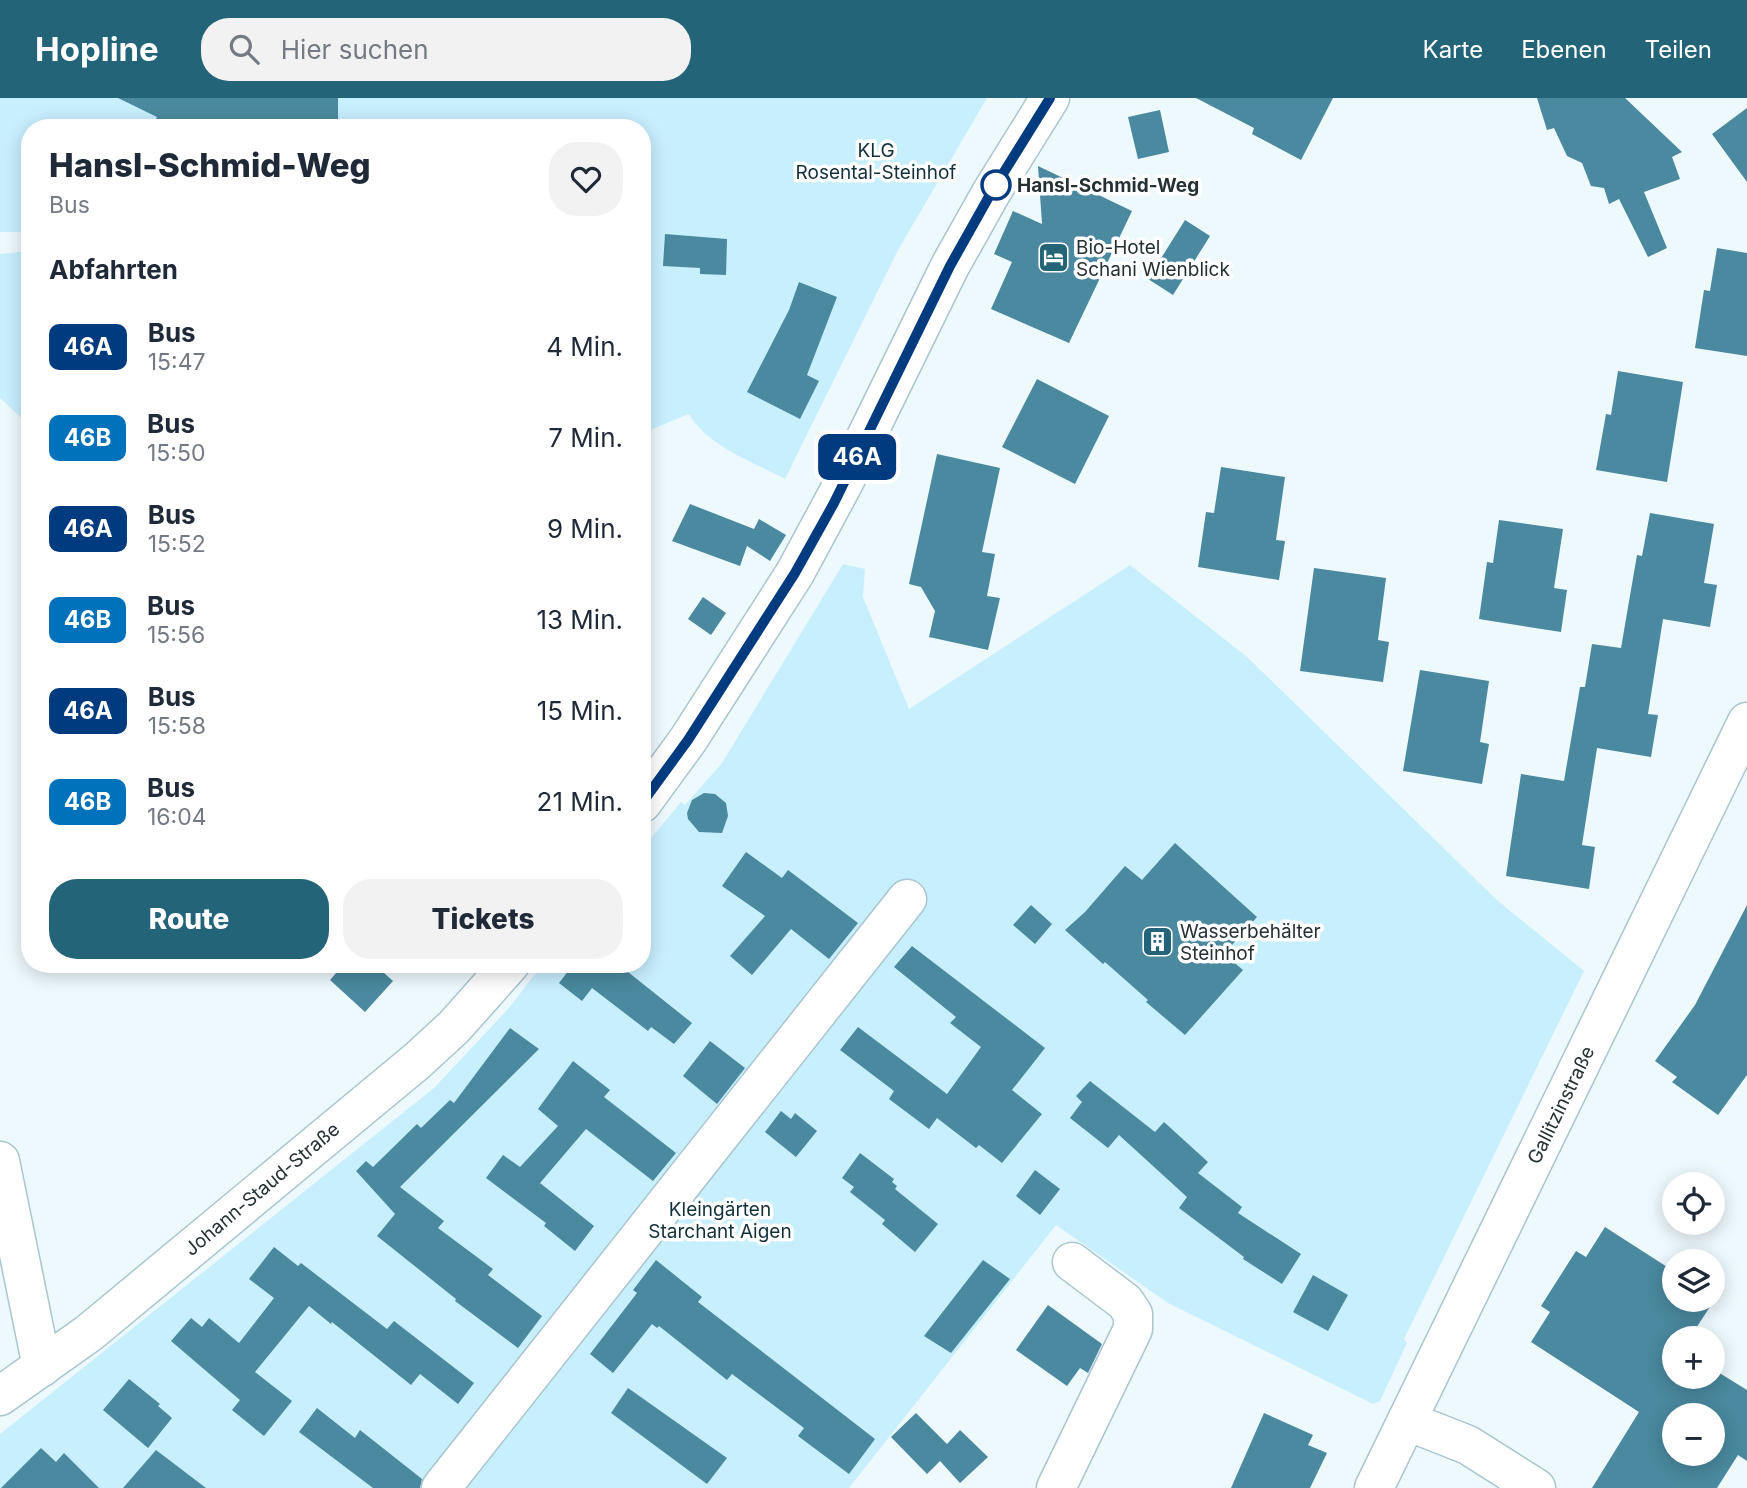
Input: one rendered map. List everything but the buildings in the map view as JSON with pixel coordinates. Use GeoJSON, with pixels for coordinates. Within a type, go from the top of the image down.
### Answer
{"type":"FeatureCollection","features":[{"type":"Feature","properties":{"kind":"street"},"geometry":{"type":"LineString","coordinates":[[651,791],[688,740],[795,573],[834,503],[950,266],[991,193],[1050,98]]}},
{"type":"Feature","properties":{"kind":"street","name":"Gallitzinstraße"},"geometry":{"type":"LineString","coordinates":[[1374,1488],[1747,722]]}},
{"type":"Feature","properties":{"kind":"street"},"geometry":{"type":"LineString","coordinates":[[441,1488],[907,899]]}},
{"type":"Feature","properties":{"kind":"street","name":"Johann-Staud-Straße"},"geometry":{"type":"LineString","coordinates":[[0,1396],[89,1333],[417,1060],[454,1027],[502,973]]}},
{"type":"Feature","properties":{"kind":"street"},"geometry":{"type":"LineString","coordinates":[[0,1161],[42,1367]]}},
{"type":"Feature","properties":{"kind":"street"},"geometry":{"type":"LineString","coordinates":[[1056,1488],[1133,1329],[1133,1314],[1125,1302],[1072,1262]]}},
{"type":"Feature","properties":{"kind":"street"},"geometry":{"type":"LineString","coordinates":[[1407,1421],[1468,1445],[1536,1488]]}},
{"type":"Feature","properties":{"kind":"green space","name":"KLG Rosental-Steinhof"},"geometry":{"type":"Polygon","coordinates":[[[0,98],[987,98],[898,250],[785,479],[719,444],[697,425],[689,414],[651,430],[651,119],[21,119],[21,232],[0,232],[0,98]]]}},
{"type":"Feature","properties":{"kind":"green space"},"geometry":{"type":"Polygon","coordinates":[[[21,252],[21,418],[0,398],[0,254],[21,252]]]}},
{"type":"Feature","properties":{"kind":"green space","name":"Kleingärten Starchant Aigen"},"geometry":{"type":"Polygon","coordinates":[[[843,564],[865,569],[863,597],[909,709],[1130,565],[1246,656],[1497,900],[1584,971],[1404,1339],[1407,1343],[1380,1401],[1373,1404],[1168,1303],[1056,1225],[849,1488],[0,1488],[0,1434],[434,1088],[508,1009],[536,973],[651,973],[651,838],[681,802],[685,805],[722,763],[843,564]]]}},
{"type":"Feature","properties":{"kind":"bus line","name":"46A"},"geometry":{"type":"LineString","coordinates":[[651,791],[688,740],[795,573],[834,503],[950,266],[991,193],[1050,98]]}},
{"type":"Feature","properties":{"kind":"place","name":"Hansl-Schmid-Weg"},"geometry":{"type":"Point","coordinates":[996,185]}},
{"type":"Feature","properties":{"kind":"place","name":"Bio-Hotel Schani Wienblick"},"geometry":{"type":"Point","coordinates":[1053,258]}},
{"type":"Feature","properties":{"kind":"place","name":"Wasserbehälter Steinhof"},"geometry":{"type":"Point","coordinates":[1157,942]}}]}
